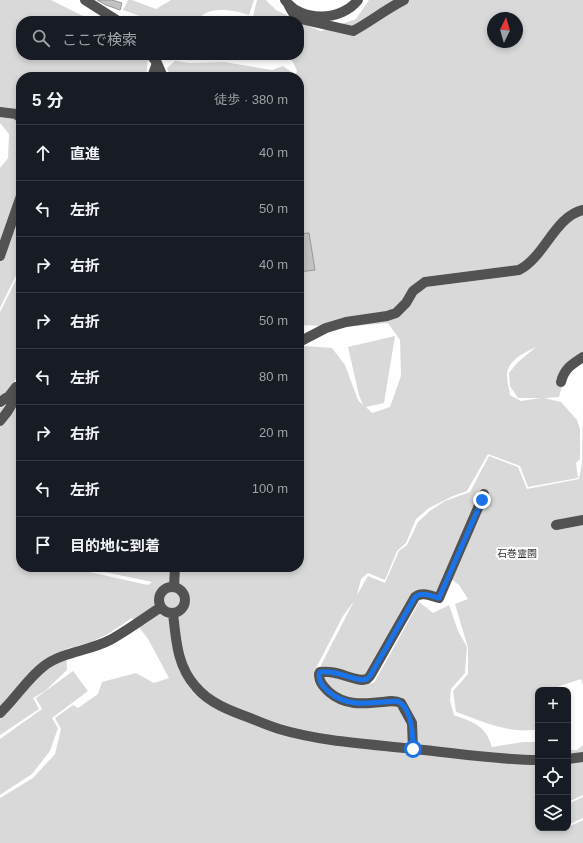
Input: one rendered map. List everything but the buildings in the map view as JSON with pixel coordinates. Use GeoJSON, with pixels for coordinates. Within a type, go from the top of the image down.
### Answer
{"type":"FeatureCollection","features":[{"type":"Feature","properties":{"kind":"street"},"geometry":{"type":"LineString","coordinates":[[85,0],[110,16]]}},
{"type":"Feature","properties":{"kind":"street"},"geometry":{"type":"LineString","coordinates":[[287,3],[302,13],[318,16],[342,13],[353,7],[358,0]]}},
{"type":"Feature","properties":{"kind":"street"},"geometry":{"type":"LineString","coordinates":[[304,20],[353,31],[368,23],[388,8],[404,0]]}},
{"type":"Feature","properties":{"kind":"street"},"geometry":{"type":"LineString","coordinates":[[287,3],[295,16]]}},
{"type":"Feature","properties":{"kind":"street"},"geometry":{"type":"LineString","coordinates":[[153,72],[154,60]]}},
{"type":"Feature","properties":{"kind":"street"},"geometry":{"type":"LineString","coordinates":[[154,60],[160,72]]}},
{"type":"Feature","properties":{"kind":"street"},"geometry":{"type":"LineString","coordinates":[[0,112],[16,114]]}},
{"type":"Feature","properties":{"kind":"street"},"geometry":{"type":"LineString","coordinates":[[0,256],[16,210]]}},
{"type":"Feature","properties":{"kind":"street"},"geometry":{"type":"LineString","coordinates":[[304,339],[326,328],[339,324],[387,316],[396,313],[406,304],[413,291],[426,282],[519,270],[531,262],[564,222],[572,215],[583,210]]}},
{"type":"Feature","properties":{"kind":"street"},"geometry":{"type":"LineString","coordinates":[[561,382],[562,374],[565,370],[583,357]]}},
{"type":"Feature","properties":{"kind":"street"},"geometry":{"type":"LineString","coordinates":[[0,402],[9,396],[16,387]]}},
{"type":"Feature","properties":{"kind":"street"},"geometry":{"type":"LineString","coordinates":[[0,422],[9,411],[16,396]]}},
{"type":"Feature","properties":{"kind":"street"},"geometry":{"type":"LineString","coordinates":[[413,749],[412,723],[402,703],[397,701],[356,704],[345,701],[334,696],[320,683],[319,674],[320,672],[325,671],[334,672],[362,680],[367,679],[370,676],[415,597],[419,594],[424,594],[439,598],[484,494]]}},
{"type":"Feature","properties":{"kind":"street"},"geometry":{"type":"LineString","coordinates":[[556,524],[583,520]]}},
{"type":"Feature","properties":{"kind":"street"},"geometry":{"type":"LineString","coordinates":[[174,587],[175,572]]}},
{"type":"Feature","properties":{"kind":"street"},"geometry":{"type":"LineString","coordinates":[[174,587],[182,591],[185,598],[184,606],[177,612],[173,613],[166,611],[161,607],[159,600],[161,593],[167,588],[174,587]]}},
{"type":"Feature","properties":{"kind":"street"},"geometry":{"type":"LineString","coordinates":[[0,713],[33,676],[45,665],[57,658],[90,649],[110,640],[161,607]]}},
{"type":"Feature","properties":{"kind":"street"},"geometry":{"type":"LineString","coordinates":[[173,613],[177,647],[184,671],[196,687],[211,700],[236,713],[279,729],[319,738],[361,744],[479,756],[535,760]]}},
{"type":"Feature","properties":{"kind":"street"},"geometry":{"type":"LineString","coordinates":[[571,759],[583,757]]}},
{"type":"Feature","properties":{"kind":"green space"},"geometry":{"type":"Polygon","coordinates":[[[0,0],[51,0],[83,16],[16,16],[16,60],[148,60],[146,72],[16,72],[16,275],[0,308],[0,168],[8,158],[9,134],[0,123],[0,0]]]}},
{"type":"Feature","properties":{"kind":"green space"},"geometry":{"type":"Polygon","coordinates":[[[128,0],[132,0],[156,9],[171,0],[254,0],[249,15],[228,10],[221,10],[202,16],[140,16],[123,10],[128,0]]]}},
{"type":"Feature","properties":{"kind":"green space"},"geometry":{"type":"Polygon","coordinates":[[[257,0],[266,0],[276,10],[288,16],[253,16],[257,0]]]}},
{"type":"Feature","properties":{"kind":"green space","name":"石巻霊園"},"geometry":{"type":"Polygon","coordinates":[[[369,0],[583,0],[583,353],[563,383],[559,397],[544,398],[561,402],[577,420],[580,429],[580,459],[576,463],[578,478],[528,487],[520,466],[488,454],[467,491],[429,508],[416,519],[406,543],[397,551],[385,580],[368,573],[361,579],[357,595],[368,576],[385,583],[399,551],[407,545],[418,522],[431,510],[445,501],[470,492],[489,456],[518,467],[527,489],[579,479],[582,463],[583,410],[583,685],[581,679],[557,687],[535,687],[535,729],[507,729],[456,712],[453,691],[468,674],[468,648],[455,604],[468,599],[459,585],[450,578],[441,601],[418,598],[364,684],[374,683],[419,602],[433,613],[449,605],[458,631],[467,647],[465,673],[451,689],[450,701],[454,715],[468,720],[482,729],[492,747],[523,742],[535,742],[535,831],[571,831],[571,826],[583,820],[583,843],[0,843],[0,798],[33,778],[55,754],[61,729],[55,718],[73,705],[78,708],[98,694],[102,682],[136,673],[154,683],[169,678],[148,639],[132,618],[108,634],[91,642],[66,649],[67,670],[45,691],[33,698],[39,709],[0,735],[0,408],[7,404],[16,403],[16,572],[89,572],[148,585],[152,582],[105,572],[304,572],[304,347],[332,348],[345,365],[358,400],[363,405],[359,395],[348,347],[395,336],[384,403],[366,407],[372,413],[390,407],[401,376],[400,340],[388,323],[343,327],[304,325],[304,72],[297,72],[291,60],[304,60],[304,24],[321,31],[356,19],[369,0]],[[536,347],[522,354],[510,366],[507,381],[510,395],[521,401],[541,398],[518,398],[510,386],[509,373],[518,362],[536,347]],[[354,601],[343,616],[316,668],[322,672],[320,667],[354,601]]]}},
{"type":"Feature","properties":{"kind":"green space"},"geometry":{"type":"Polygon","coordinates":[[[175,61],[190,63],[224,62],[272,70],[283,66],[292,72],[169,72],[167,68],[175,61]]]}},
{"type":"Feature","properties":{"kind":"green space"},"geometry":{"type":"Polygon","coordinates":[[[16,280],[16,378],[0,399],[0,312],[16,280]]]}},
{"type":"Feature","properties":{"kind":"green space"},"geometry":{"type":"Polygon","coordinates":[[[73,671],[88,691],[52,718],[58,728],[50,751],[32,774],[0,795],[0,739],[42,709],[36,698],[73,671]]]}},
{"type":"Feature","properties":{"kind":"green space"},"geometry":{"type":"Polygon","coordinates":[[[583,745],[583,795],[571,801],[571,750],[577,750],[583,745]]]}},
{"type":"Feature","properties":{"kind":"green space"},"geometry":{"type":"Polygon","coordinates":[[[583,797],[583,818],[571,824],[571,803],[583,797]]]}},
{"type":"Feature","properties":{"kind":"route"},"geometry":{"type":"LineString","coordinates":[[413,749],[412,723],[402,703],[391,701],[356,704],[345,701],[334,696],[320,683],[319,674],[320,672],[325,671],[334,672],[357,680],[367,679],[370,676],[415,597],[419,594],[424,594],[439,598],[482,500]]}}]}
